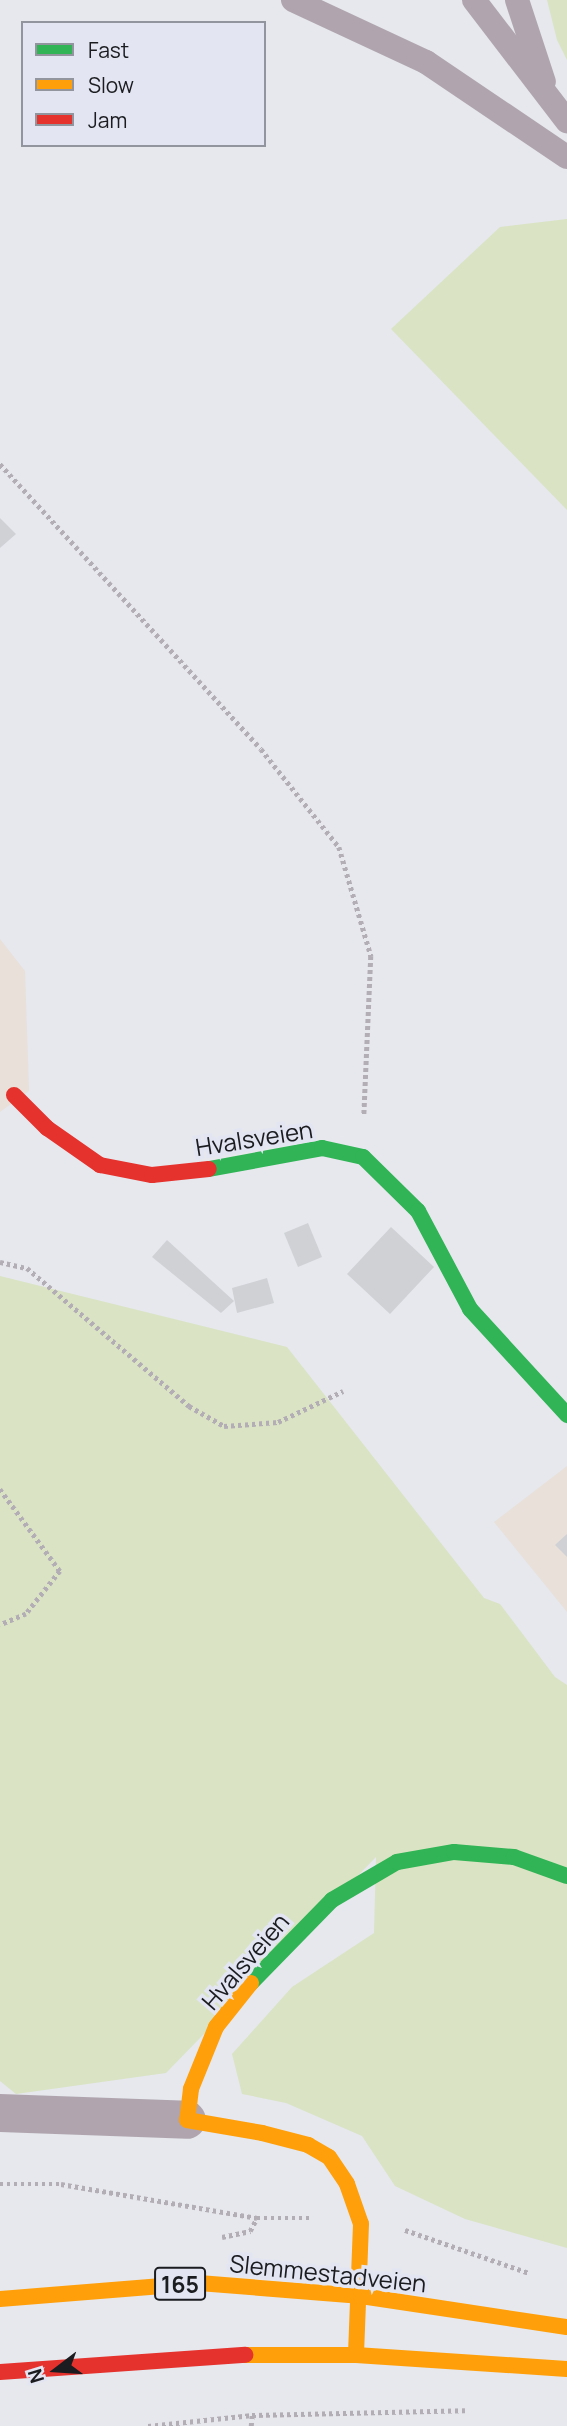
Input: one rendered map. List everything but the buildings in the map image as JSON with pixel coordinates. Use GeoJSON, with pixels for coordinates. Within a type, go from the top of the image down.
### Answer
{"type":"FeatureCollection","features":[{"type":"Feature","properties":{"kind":"street","name":"Hvalsveien"},"geometry":{"type":"LineString","coordinates":[[14,1095],[47,1128],[100,1165],[152,1175],[249,1165],[322,1148],[363,1157]]}},
{"type":"Feature","properties":{"kind":"street"},"geometry":{"type":"LineString","coordinates":[[363,1157],[418,1211],[470,1309],[567,1415]]}},
{"type":"Feature","properties":{"kind":"street","name":"Hvalsveien"},"geometry":{"type":"LineString","coordinates":[[187,2119],[191,2089],[216,2026],[251,1983],[332,1900],[397,1862],[454,1852],[514,1857],[567,1876]]}},
{"type":"Feature","properties":{"kind":"street"},"geometry":{"type":"LineString","coordinates":[[0,2113],[187,2119],[308,2145],[329,2157],[347,2184],[361,2224],[361,2296],[356,2355]]}},
{"type":"Feature","properties":{"kind":"street","name":"Slemmestadveien"},"geometry":{"type":"LineString","coordinates":[[0,2300],[107,2287],[199,2283],[361,2296],[567,2327]]}},
{"type":"Feature","properties":{"kind":"street"},"geometry":{"type":"LineString","coordinates":[[0,2372],[145,2357],[356,2355],[567,2369]]}},
{"type":"Feature","properties":{"kind":"lane"},"geometry":{"type":"LineString","coordinates":[[293,0],[426,62],[567,157]]}},
{"type":"Feature","properties":{"kind":"lane"},"geometry":{"type":"LineString","coordinates":[[474,0],[567,121]]}},
{"type":"Feature","properties":{"kind":"lane"},"geometry":{"type":"LineString","coordinates":[[517,0],[550,100]]}},
{"type":"Feature","properties":{"kind":"path"},"geometry":{"type":"LineString","coordinates":[[0,464],[261,749],[339,847],[371,956],[363,1157]]}},
{"type":"Feature","properties":{"kind":"path"},"geometry":{"type":"LineString","coordinates":[[0,1262],[27,1268],[189,1406],[224,1426],[278,1422],[343,1391]]}},
{"type":"Feature","properties":{"kind":"path"},"geometry":{"type":"LineString","coordinates":[[0,1489],[60,1571],[26,1614],[0,1625]]}},
{"type":"Feature","properties":{"kind":"path"},"geometry":{"type":"LineString","coordinates":[[0,2184],[61,2184],[257,2218],[411,2230],[534,2274]]}},
{"type":"Feature","properties":{"kind":"path"},"geometry":{"type":"LineString","coordinates":[[148,2426],[252,2415],[468,2410]]}},
{"type":"Feature","properties":{"kind":"path"},"geometry":{"type":"LineString","coordinates":[[251,2426],[252,2415]]}},
{"type":"Feature","properties":{"kind":"shaded area"},"geometry":{"type":"Polygon","coordinates":[[[0,939],[25,971],[29,1091],[0,1112],[0,939]]]}},
{"type":"Feature","properties":{"kind":"shaded area"},"geometry":{"type":"Polygon","coordinates":[[[567,1466],[567,1612],[494,1522],[567,1466]]]}},
{"type":"Feature","properties":{"kind":"green space"},"geometry":{"type":"Polygon","coordinates":[[[547,0],[567,0],[567,60],[557,40],[547,0]]]}},
{"type":"Feature","properties":{"kind":"green space"},"geometry":{"type":"Polygon","coordinates":[[[567,219],[567,510],[391,329],[500,227],[567,219]]]}},
{"type":"Feature","properties":{"kind":"green space"},"geometry":{"type":"Polygon","coordinates":[[[0,1276],[287,1347],[484,1598],[500,1604],[555,1677],[567,1685],[567,2248],[465,2219],[395,2186],[362,2136],[286,2103],[242,2094],[232,2054],[292,1987],[374,1933],[376,1857],[166,2073],[16,2094],[0,2081],[0,1276]]]}},
{"type":"Feature","properties":{"kind":"traffic: fast"},"geometry":{"type":"LineString","coordinates":[[209,1169],[322,1148],[363,1157],[418,1211],[470,1309],[567,1415]]}},
{"type":"Feature","properties":{"kind":"traffic: fast"},"geometry":{"type":"LineString","coordinates":[[251,1983],[332,1900],[397,1862],[454,1852],[514,1857],[567,1876]]}},
{"type":"Feature","properties":{"kind":"traffic: slow"},"geometry":{"type":"LineString","coordinates":[[251,1983],[216,2027],[191,2089],[187,2120],[262,2133],[308,2145],[329,2157],[347,2184],[361,2224],[356,2355]]}},
{"type":"Feature","properties":{"kind":"traffic: slow"},"geometry":{"type":"LineString","coordinates":[[0,2299],[199,2283],[361,2296],[567,2327]]}},
{"type":"Feature","properties":{"kind":"traffic: slow"},"geometry":{"type":"LineString","coordinates":[[245,2355],[356,2355],[567,2369]]}},
{"type":"Feature","properties":{"kind":"traffic: jam"},"geometry":{"type":"LineString","coordinates":[[14,1095],[47,1128],[100,1165],[152,1175],[209,1169]]}},
{"type":"Feature","properties":{"kind":"traffic: jam"},"geometry":{"type":"LineString","coordinates":[[0,2372],[245,2355]]}}]}
